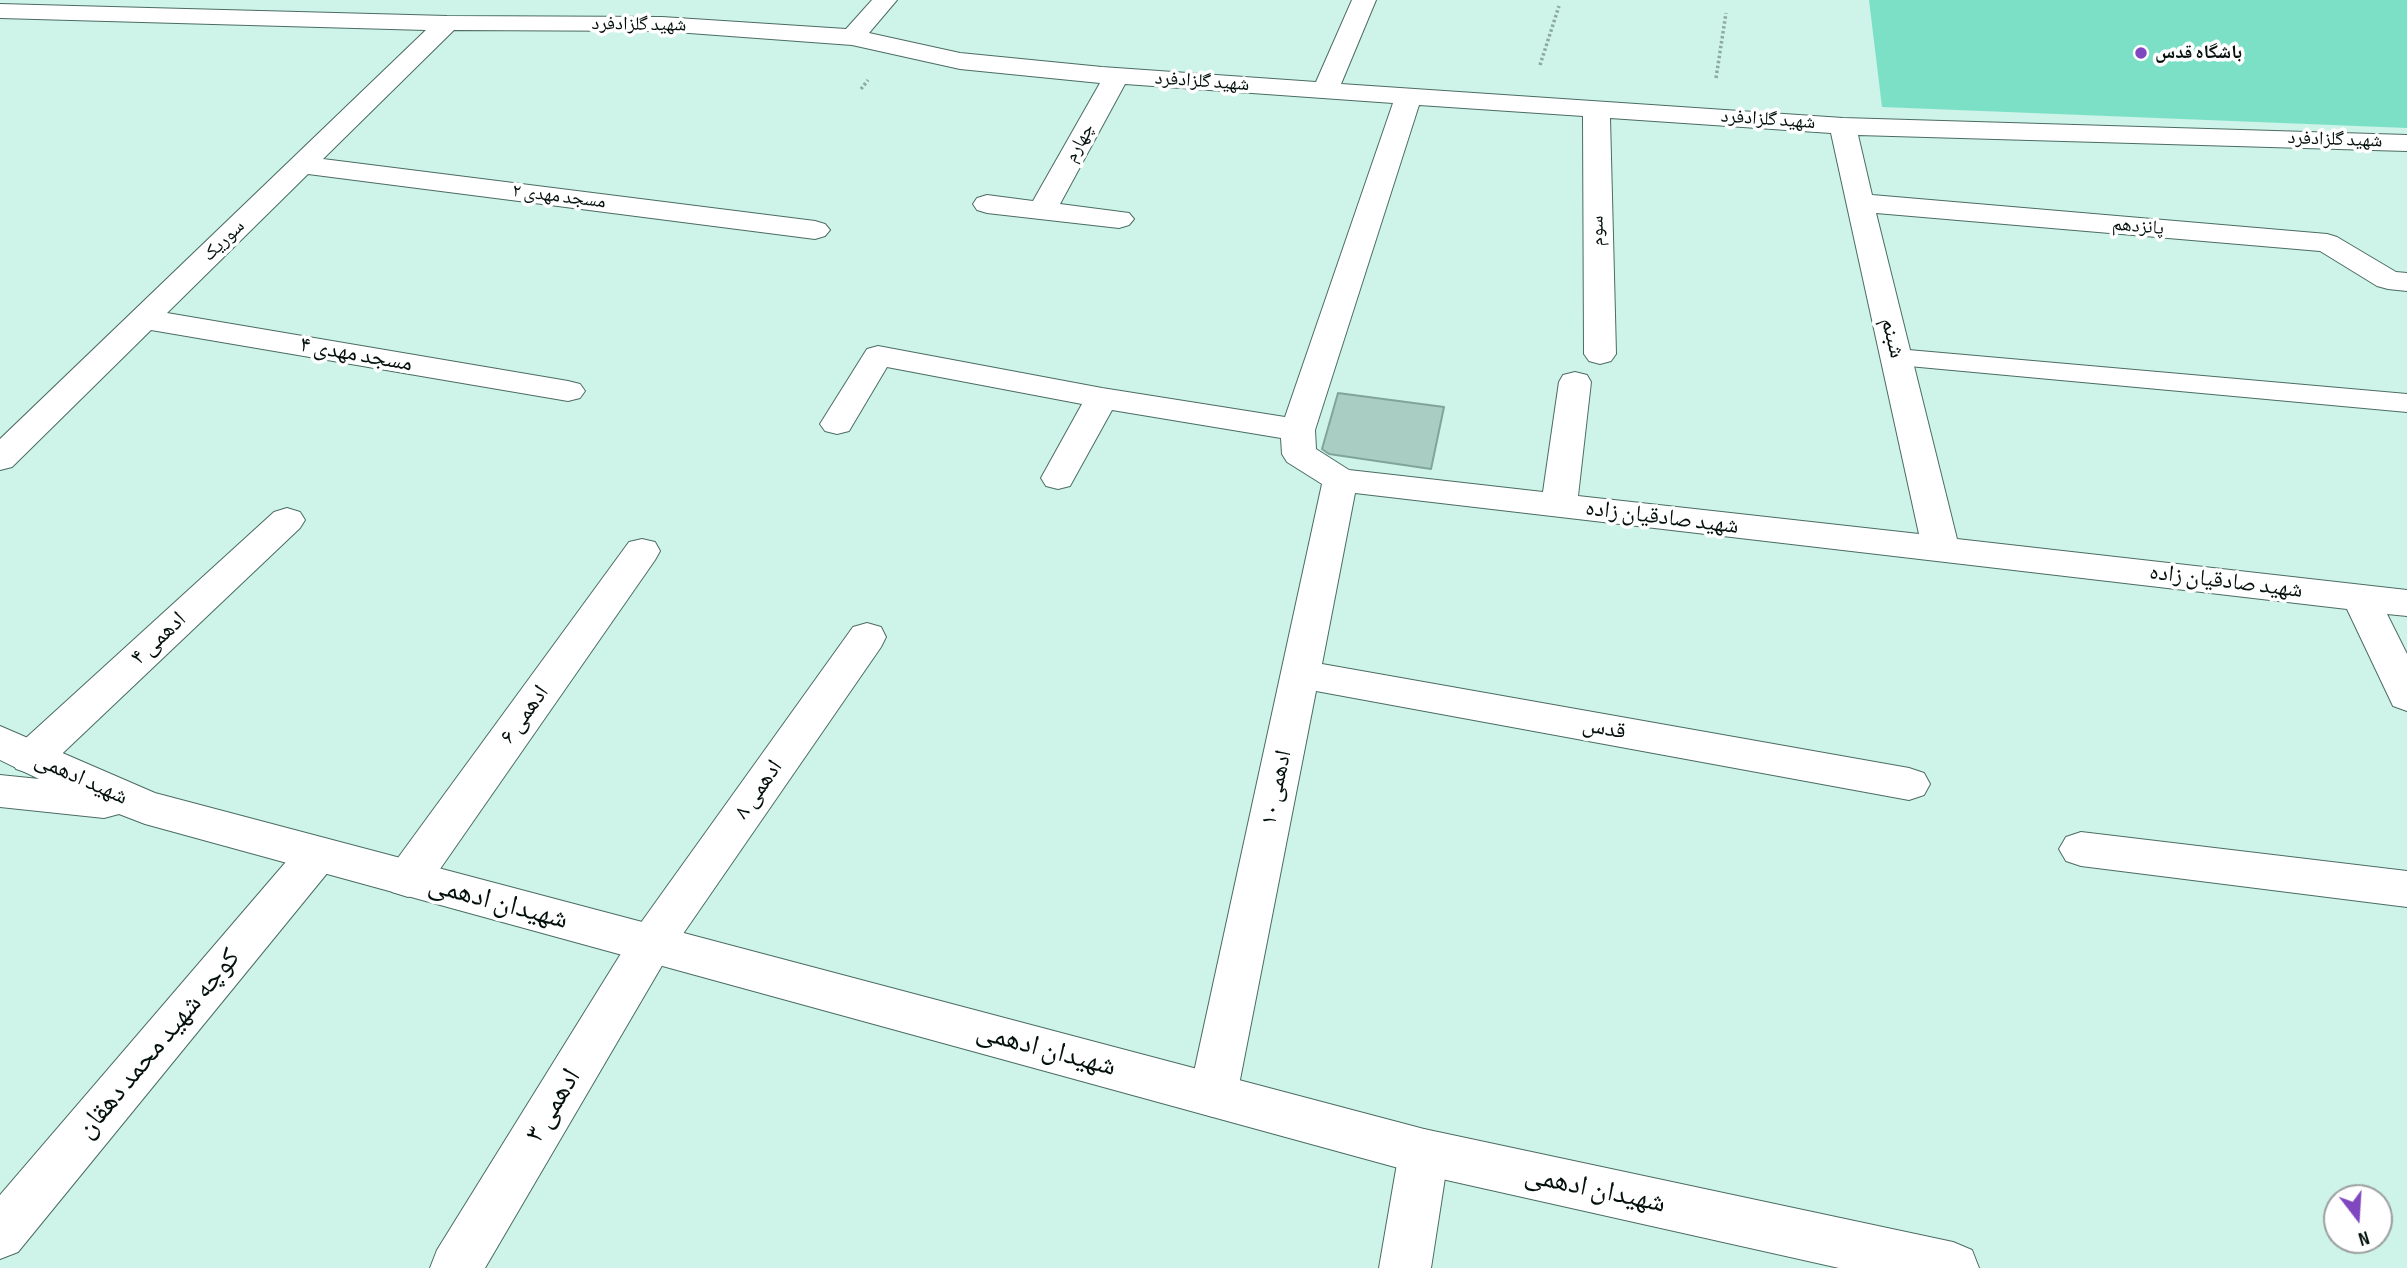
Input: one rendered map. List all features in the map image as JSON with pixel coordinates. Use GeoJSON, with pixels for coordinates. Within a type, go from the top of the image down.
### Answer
{"type":"FeatureCollection","features":[{"type":"Feature","properties":{"kind":"street","name":"شهید گلزادفرد"},"geometry":{"type":"LineString","coordinates":[[2,0],[0,8],[400,22],[662,24],[852,37],[960,61],[1117,76],[1843,125],[2407,143]]}},
{"type":"Feature","properties":{"kind":"street"},"geometry":{"type":"LineString","coordinates":[[400,22],[426,0]]}},
{"type":"Feature","properties":{"kind":"street"},"geometry":{"type":"LineString","coordinates":[[852,37],[885,0]]}},
{"type":"Feature","properties":{"kind":"street"},"geometry":{"type":"LineString","coordinates":[[1325,90],[1364,0]]}},
{"type":"Feature","properties":{"kind":"street","name":"سوریک"},"geometry":{"type":"LineString","coordinates":[[0,459],[446,23]]}},
{"type":"Feature","properties":{"kind":"street","name":"چهارم"},"geometry":{"type":"LineString","coordinates":[[1042,210],[1117,76]]}},
{"type":"Feature","properties":{"kind":"street"},"geometry":{"type":"LineString","coordinates":[[837,424],[878,356],[1102,398],[1298,430],[1409,96]]}},
{"type":"Feature","properties":{"kind":"street","name":"سوم"},"geometry":{"type":"LineString","coordinates":[[1596,109],[1600,354]]}},
{"type":"Feature","properties":{"kind":"street","name":"شبنم"},"geometry":{"type":"LineString","coordinates":[[1843,125],[1941,550]]}},
{"type":"Feature","properties":{"kind":"street","name":"مسجد مهدی ۲"},"geometry":{"type":"LineString","coordinates":[[303,165],[815,230]]}},
{"type":"Feature","properties":{"kind":"street","name":"پانزدهم"},"geometry":{"type":"LineString","coordinates":[[1859,203],[2327,243],[2388,280],[2407,282]]}},
{"type":"Feature","properties":{"kind":"street"},"geometry":{"type":"LineString","coordinates":[[987,204],[1119,219]]}},
{"type":"Feature","properties":{"kind":"street","name":"مسجد مهدی ۴"},"geometry":{"type":"LineString","coordinates":[[144,319],[568,391]]}},
{"type":"Feature","properties":{"kind":"street"},"geometry":{"type":"LineString","coordinates":[[1559,506],[1575,382]]}},
{"type":"Feature","properties":{"kind":"street"},"geometry":{"type":"LineString","coordinates":[[1058,478],[1102,398]]}},
{"type":"Feature","properties":{"kind":"street","name":"شهید صادقیان زاده"},"geometry":{"type":"LineString","coordinates":[[1298,430],[1299,454],[1340,480],[2407,603]]}},
{"type":"Feature","properties":{"kind":"street","name":"ادهمی ۱۰"},"geometry":{"type":"LineString","coordinates":[[1213,1095],[1340,480]]}},
{"type":"Feature","properties":{"kind":"street","name":"ادهمی ۴"},"geometry":{"type":"LineString","coordinates":[[16,750],[287,520]]}},
{"type":"Feature","properties":{"kind":"street","name":"ادهمی ۶"},"geometry":{"type":"LineString","coordinates":[[408,878],[642,551]]}},
{"type":"Feature","properties":{"kind":"street"},"geometry":{"type":"LineString","coordinates":[[2361,598],[2407,696]]}},
{"type":"Feature","properties":{"kind":"street","name":"ادهمی ۸"},"geometry":{"type":"LineString","coordinates":[[651,944],[867,637]]}},
{"type":"Feature","properties":{"kind":"street","name":"قدس"},"geometry":{"type":"LineString","coordinates":[[1300,674],[1909,783]]}},
{"type":"Feature","properties":{"kind":"street","name":"شهید ادهمی"},"geometry":{"type":"LineString","coordinates":[[16,750],[145,807]]}},
{"type":"Feature","properties":{"kind":"street","name":"شهید ادهمی"},"geometry":{"type":"LineString","coordinates":[[0,791],[145,807]]}},
{"type":"Feature","properties":{"kind":"street","name":"شهیدان ادهمی"},"geometry":{"type":"LineString","coordinates":[[145,807],[1424,1152],[1953,1268]]}},
{"type":"Feature","properties":{"kind":"street"},"geometry":{"type":"LineString","coordinates":[[2081,849],[2407,889]]}},
{"type":"Feature","properties":{"kind":"street","name":"کوچه شهید محمد دهقان"},"geometry":{"type":"LineString","coordinates":[[0,1234],[318,854]]}},
{"type":"Feature","properties":{"kind":"street","name":"ادهمی ۳"},"geometry":{"type":"LineString","coordinates":[[456,1268],[651,944]]}},
{"type":"Feature","properties":{"kind":"street"},"geometry":{"type":"LineString","coordinates":[[1405,1268],[1424,1152]]}},
{"type":"Feature","properties":{"kind":"lane"},"geometry":{"type":"LineString","coordinates":[[1897,358],[2407,403]]}},
{"type":"Feature","properties":{"kind":"path"},"geometry":{"type":"LineString","coordinates":[[1528,104],[1559,6]]}},
{"type":"Feature","properties":{"kind":"path"},"geometry":{"type":"LineString","coordinates":[[1710,116],[1726,13]]}},
{"type":"Feature","properties":{"kind":"green space","name":"باشگاه قدس"},"geometry":{"type":"Polygon","coordinates":[[[1869,0],[2407,0],[2407,128],[1882,107],[1869,0]]]}},
{"type":"Feature","properties":{"kind":"building"},"geometry":{"type":"Polygon","coordinates":[[[1338,393],[1444,407],[1431,469],[1329,454],[1322,449],[1338,393]]]}},
{"type":"Feature","properties":{"kind":"place","name":"باشگاه قدس"},"geometry":{"type":"Point","coordinates":[2141,53]}}]}
